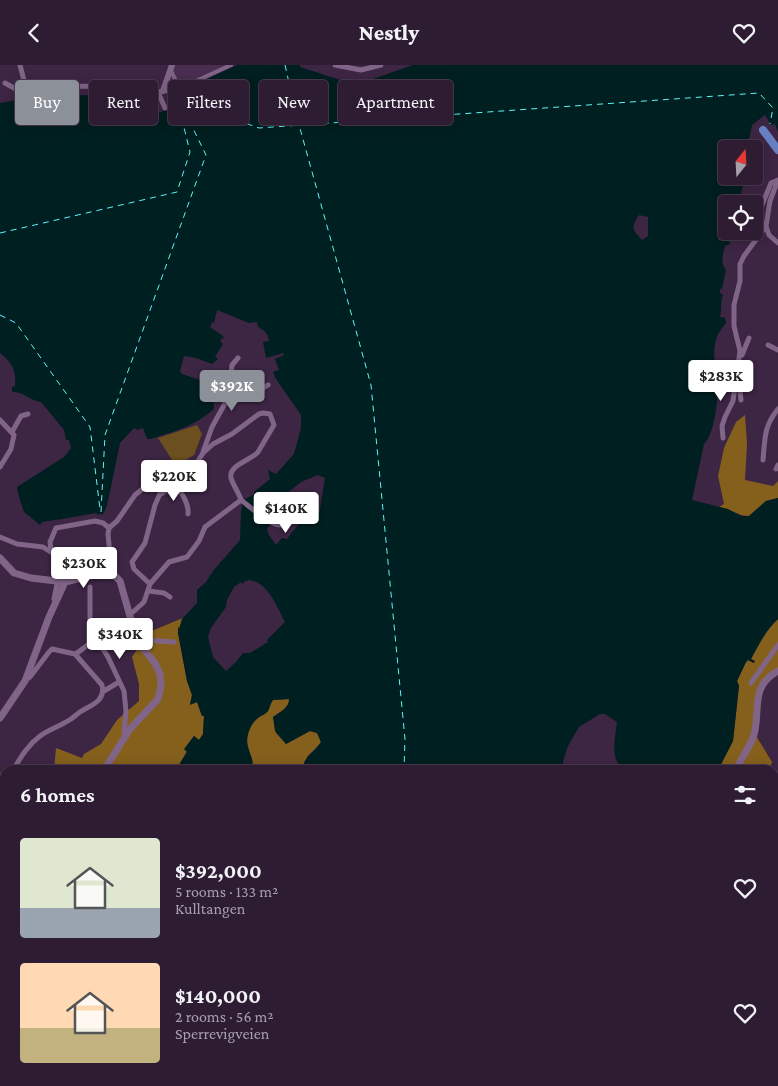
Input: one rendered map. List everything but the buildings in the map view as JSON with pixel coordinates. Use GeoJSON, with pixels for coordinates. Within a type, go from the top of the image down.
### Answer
{"type":"FeatureCollection","features":[{"type":"Feature","properties":{"kind":"main road"},"geometry":{"type":"LineString","coordinates":[[763,131],[778,151]]}},
{"type":"Feature","properties":{"kind":"main road"},"geometry":{"type":"LineString","coordinates":[[0,558],[9,569],[19,575],[63,582],[109,573],[120,581],[137,641],[155,663],[160,674],[161,686],[160,695],[155,703],[130,729],[107,765]]}},
{"type":"Feature","properties":{"kind":"main road"},"geometry":{"type":"LineString","coordinates":[[0,718],[25,681],[63,582]]}},
{"type":"Feature","properties":{"kind":"main road"},"geometry":{"type":"LineString","coordinates":[[739,765],[753,738],[760,687],[766,679],[778,671]]}},
{"type":"Feature","properties":{"kind":"street"},"geometry":{"type":"LineString","coordinates":[[20,65],[24,80]]}},
{"type":"Feature","properties":{"kind":"street"},"geometry":{"type":"LineString","coordinates":[[199,80],[231,65]]}},
{"type":"Feature","properties":{"kind":"street"},"geometry":{"type":"LineString","coordinates":[[335,65],[361,70],[381,65]]}},
{"type":"Feature","properties":{"kind":"street"},"geometry":{"type":"LineString","coordinates":[[172,67],[177,80]]}},
{"type":"Feature","properties":{"kind":"street"},"geometry":{"type":"LineString","coordinates":[[165,108],[160,92],[172,67]]}},
{"type":"Feature","properties":{"kind":"street"},"geometry":{"type":"LineString","coordinates":[[5,83],[15,88]]}},
{"type":"Feature","properties":{"kind":"street"},"geometry":{"type":"LineString","coordinates":[[79,86],[125,87],[168,92]]}},
{"type":"Feature","properties":{"kind":"street"},"geometry":{"type":"LineString","coordinates":[[13,96],[15,91]]}},
{"type":"Feature","properties":{"kind":"street"},"geometry":{"type":"LineString","coordinates":[[763,203],[771,183],[778,180]]}},
{"type":"Feature","properties":{"kind":"street"},"geometry":{"type":"LineString","coordinates":[[722,438],[722,426],[733,401],[739,361],[740,348],[734,326],[734,305],[740,281],[740,264],[766,226],[770,201],[778,180]]}},
{"type":"Feature","properties":{"kind":"street"},"geometry":{"type":"LineString","coordinates":[[766,226],[769,235],[778,243]]}},
{"type":"Feature","properties":{"kind":"street"},"geometry":{"type":"LineString","coordinates":[[741,400],[739,361],[749,338]]}},
{"type":"Feature","properties":{"kind":"street"},"geometry":{"type":"LineString","coordinates":[[768,345],[778,350]]}},
{"type":"Feature","properties":{"kind":"street"},"geometry":{"type":"LineString","coordinates":[[109,573],[109,528],[117,521],[135,495],[145,487],[195,466],[203,453],[212,427],[228,398],[232,365],[238,358]]}},
{"type":"Feature","properties":{"kind":"street"},"geometry":{"type":"LineString","coordinates":[[228,398],[235,399],[248,395],[268,385]]}},
{"type":"Feature","properties":{"kind":"street"},"geometry":{"type":"LineString","coordinates":[[762,460],[764,435],[778,409]]}},
{"type":"Feature","properties":{"kind":"street"},"geometry":{"type":"LineString","coordinates":[[0,467],[11,449],[12,432],[21,416],[28,414]]}},
{"type":"Feature","properties":{"kind":"street"},"geometry":{"type":"LineString","coordinates":[[203,453],[259,414],[270,414],[274,425],[258,452],[255,456],[237,466],[232,472],[231,478],[241,500],[272,522],[283,525],[292,515]]}},
{"type":"Feature","properties":{"kind":"street"},"geometry":{"type":"LineString","coordinates":[[0,420],[12,432]]}},
{"type":"Feature","properties":{"kind":"street"},"geometry":{"type":"LineString","coordinates":[[150,583],[134,569],[132,562],[145,543],[163,485],[160,481]]}},
{"type":"Feature","properties":{"kind":"street"},"geometry":{"type":"LineString","coordinates":[[159,495],[170,487],[174,487],[186,502],[188,515]]}},
{"type":"Feature","properties":{"kind":"street"},"geometry":{"type":"LineString","coordinates":[[174,641],[144,640],[140,637],[130,613],[144,602],[150,583],[169,562],[187,557],[199,541],[205,527],[241,500]]}},
{"type":"Feature","properties":{"kind":"street"},"geometry":{"type":"LineString","coordinates":[[51,551],[50,542],[56,528],[95,521],[103,523],[109,528]]}},
{"type":"Feature","properties":{"kind":"street"},"geometry":{"type":"LineString","coordinates":[[0,537],[17,544],[36,545],[51,551],[60,558]]}},
{"type":"Feature","properties":{"kind":"street"},"geometry":{"type":"LineString","coordinates":[[60,558],[93,550],[110,552]]}},
{"type":"Feature","properties":{"kind":"street"},"geometry":{"type":"LineString","coordinates":[[49,617],[58,585],[60,558]]}},
{"type":"Feature","properties":{"kind":"street"},"geometry":{"type":"LineString","coordinates":[[90,587],[89,615],[97,640],[108,657],[126,700],[125,736]]}},
{"type":"Feature","properties":{"kind":"street"},"geometry":{"type":"LineString","coordinates":[[149,591],[164,593],[170,597]]}},
{"type":"Feature","properties":{"kind":"street"},"geometry":{"type":"LineString","coordinates":[[75,654],[97,640]]}},
{"type":"Feature","properties":{"kind":"street"},"geometry":{"type":"LineString","coordinates":[[752,683],[778,645]]}},
{"type":"Feature","properties":{"kind":"street"},"geometry":{"type":"LineString","coordinates":[[25,681],[52,649],[75,654],[99,680],[104,691]]}},
{"type":"Feature","properties":{"kind":"street"},"geometry":{"type":"LineString","coordinates":[[16,765],[28,746],[41,735],[71,720],[81,711],[89,708],[102,696],[104,691],[120,682]]}},
{"type":"Feature","properties":{"kind":"shaded area"},"geometry":{"type":"Polygon","coordinates":[[[172,65],[237,65],[205,80],[173,80],[172,65]]]}},
{"type":"Feature","properties":{"kind":"shaded area"},"geometry":{"type":"Polygon","coordinates":[[[237,65],[300,65],[300,67],[340,80],[338,80],[338,125],[453,125],[453,80],[370,80],[413,65],[778,65],[778,132],[775,124],[771,125],[765,115],[752,125],[749,140],[718,140],[718,185],[743,185],[741,193],[744,195],[718,195],[718,240],[729,240],[730,244],[725,246],[723,252],[726,270],[722,289],[720,289],[720,293],[723,295],[720,317],[725,318],[726,323],[717,336],[715,347],[714,362],[717,404],[715,416],[712,430],[704,444],[692,500],[728,509],[742,516],[749,516],[766,501],[778,498],[778,619],[766,633],[751,659],[755,661],[754,663],[748,660],[746,662],[737,681],[739,686],[733,741],[721,765],[619,765],[614,749],[617,722],[605,714],[600,714],[579,727],[568,746],[563,765],[304,765],[308,756],[321,742],[317,733],[310,731],[286,744],[275,731],[273,717],[286,707],[289,699],[273,700],[268,711],[259,717],[251,727],[247,740],[252,765],[179,765],[187,752],[184,749],[194,736],[199,740],[203,734],[204,716],[202,716],[197,702],[190,705],[192,695],[187,681],[178,626],[179,629],[182,619],[197,603],[197,590],[206,582],[240,540],[243,500],[255,494],[254,492],[270,479],[268,470],[276,474],[294,454],[301,428],[301,415],[273,372],[279,370],[275,359],[284,355],[283,353],[266,358],[263,342],[269,341],[268,336],[258,327],[257,322],[249,323],[217,310],[214,323],[212,322],[210,327],[223,336],[224,339],[222,338],[220,341],[223,344],[215,357],[218,359],[212,364],[184,356],[180,371],[182,374],[212,384],[214,409],[191,424],[150,439],[147,439],[143,428],[137,430],[134,428],[120,443],[107,506],[103,514],[101,515],[100,513],[98,515],[96,513],[57,519],[42,522],[40,525],[24,512],[17,487],[64,457],[71,448],[69,440],[66,440],[64,430],[41,402],[20,393],[12,392],[12,387],[15,386],[14,371],[8,360],[0,353],[0,103],[15,100],[15,125],[79,125],[79,95],[89,95],[89,125],[158,125],[158,113],[168,109],[168,125],[249,125],[249,80],[205,80],[237,65]],[[639,215],[634,223],[636,234],[642,240],[648,236],[648,217],[639,215]],[[318,475],[301,482],[282,497],[281,508],[267,529],[276,545],[282,538],[287,539],[298,525],[318,515],[325,478],[318,475]],[[249,580],[242,584],[241,582],[234,587],[227,600],[226,607],[211,628],[208,637],[213,657],[226,671],[243,653],[250,653],[268,642],[267,640],[285,622],[267,590],[256,582],[249,580]]]}},
{"type":"Feature","properties":{"kind":"shaded area"},"geometry":{"type":"Polygon","coordinates":[[[745,415],[747,444],[745,480],[773,486],[778,481],[778,498],[766,501],[749,516],[719,507],[724,504],[718,476],[724,448],[736,422],[745,415]]]}},
{"type":"Feature","properties":{"kind":"shaded area"},"geometry":{"type":"Polygon","coordinates":[[[197,425],[202,434],[194,455],[176,466],[158,438],[197,425]]]}},
{"type":"Feature","properties":{"kind":"shaded area"},"geometry":{"type":"Polygon","coordinates":[[[183,618],[178,633],[187,681],[192,695],[190,704],[197,702],[202,716],[204,716],[203,734],[199,740],[194,736],[185,748],[187,751],[179,765],[54,765],[56,748],[82,758],[84,754],[101,744],[117,720],[139,701],[139,684],[132,657],[149,632],[183,618]]]}},
{"type":"Feature","properties":{"kind":"shaded area"},"geometry":{"type":"Polygon","coordinates":[[[778,619],[778,669],[766,677],[752,729],[772,762],[771,765],[721,765],[733,741],[739,686],[737,681],[746,662],[748,660],[754,663],[751,659],[778,619]]]}},
{"type":"Feature","properties":{"kind":"shaded area"},"geometry":{"type":"Polygon","coordinates":[[[290,699],[286,707],[273,717],[276,733],[286,744],[310,731],[317,733],[321,742],[304,762],[304,765],[252,765],[248,747],[248,735],[255,720],[268,711],[273,700],[290,699]]]}},
{"type":"Feature","properties":{"kind":"ferry route"},"geometry":{"type":"LineString","coordinates":[[285,65],[296,114],[371,385],[405,739],[404,765]]}},
{"type":"Feature","properties":{"kind":"ferry route"},"geometry":{"type":"LineString","coordinates":[[249,124],[259,128],[759,93],[773,108],[770,124]]}},
{"type":"Feature","properties":{"kind":"ferry route"},"geometry":{"type":"LineString","coordinates":[[0,233],[177,192],[190,152],[183,125]]}},
{"type":"Feature","properties":{"kind":"ferry route"},"geometry":{"type":"LineString","coordinates":[[101,512],[105,435],[206,155],[191,125]]}},
{"type":"Feature","properties":{"kind":"ferry route"},"geometry":{"type":"LineString","coordinates":[[0,315],[16,323],[90,427],[100,509]]}}]}
